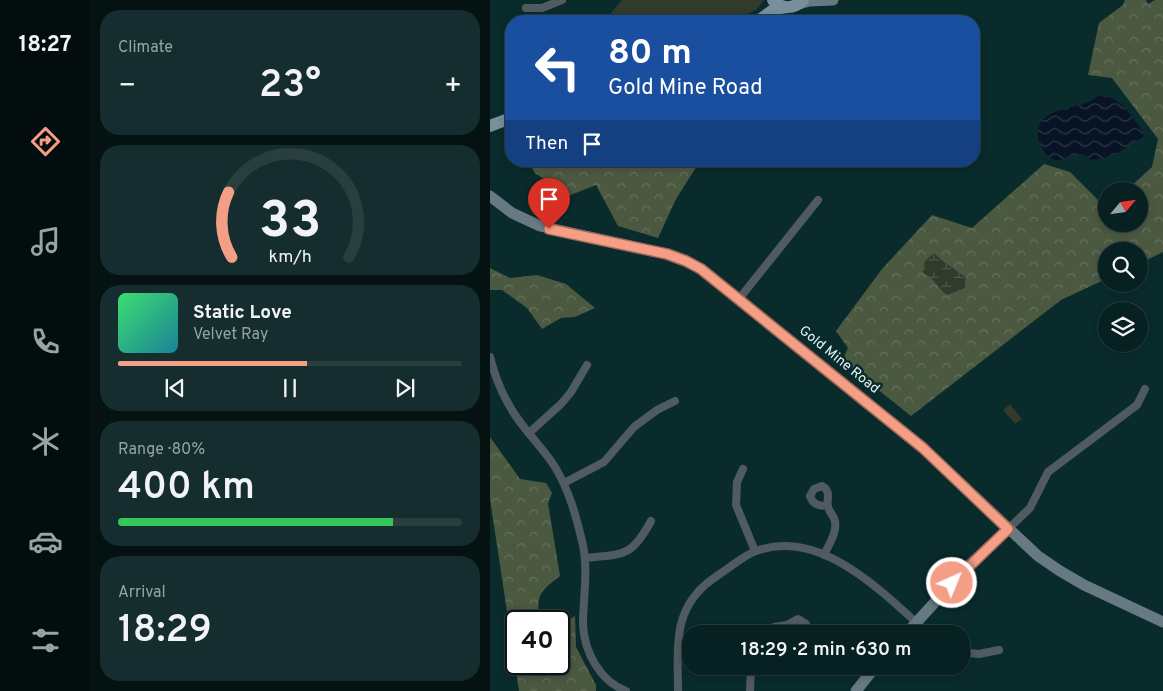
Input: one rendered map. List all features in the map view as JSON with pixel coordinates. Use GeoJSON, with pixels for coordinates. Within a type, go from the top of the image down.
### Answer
{"type":"FeatureCollection","features":[{"type":"Feature","properties":{"kind":"main road"},"geometry":{"type":"LineString","coordinates":[[758,15],[772,0],[780,6],[786,7]]}},
{"type":"Feature","properties":{"kind":"main road"},"geometry":{"type":"LineString","coordinates":[[766,15],[773,10],[801,2]]}},
{"type":"Feature","properties":{"kind":"main road"},"geometry":{"type":"LineString","coordinates":[[490,126],[505,120]]}},
{"type":"Feature","properties":{"kind":"street"},"geometry":{"type":"LineString","coordinates":[[526,8],[542,8],[562,0]]}},
{"type":"Feature","properties":{"kind":"street"},"geometry":{"type":"LineString","coordinates":[[801,2],[833,0]]}},
{"type":"Feature","properties":{"kind":"street","name":"Gold Mine Road"},"geometry":{"type":"LineString","coordinates":[[490,196],[512,213],[540,226],[667,254],[701,269],[923,448],[1038,556],[1084,584],[1163,622]]}},
{"type":"Feature","properties":{"kind":"street"},"geometry":{"type":"LineString","coordinates":[[739,299],[818,200]]}},
{"type":"Feature","properties":{"kind":"street"},"geometry":{"type":"LineString","coordinates":[[490,357],[500,389],[509,406],[545,452],[564,483],[578,522],[585,558],[586,596],[583,625],[586,644],[602,676],[626,691]]}},
{"type":"Feature","properties":{"kind":"street"},"geometry":{"type":"LineString","coordinates":[[529,433],[561,404],[587,365]]}},
{"type":"Feature","properties":{"kind":"street"},"geometry":{"type":"LineString","coordinates":[[914,625],[964,570],[1030,508],[1048,472],[1137,406],[1146,389]]}},
{"type":"Feature","properties":{"kind":"street"},"geometry":{"type":"LineString","coordinates":[[564,483],[604,462],[634,427],[657,410],[675,401]]}},
{"type":"Feature","properties":{"kind":"street"},"geometry":{"type":"LineString","coordinates":[[743,469],[738,482],[736,505],[755,552]]}},
{"type":"Feature","properties":{"kind":"street"},"geometry":{"type":"LineString","coordinates":[[824,555],[834,533],[835,520],[828,506]]}},
{"type":"Feature","properties":{"kind":"street"},"geometry":{"type":"LineString","coordinates":[[585,558],[619,554],[628,551],[637,544],[651,521]]}},
{"type":"Feature","properties":{"kind":"street"},"geometry":{"type":"LineString","coordinates":[[678,691],[678,638],[681,621],[687,607],[706,584],[755,552],[771,547],[789,546],[803,548],[824,555],[851,568],[864,576],[919,625]]}},
{"type":"Feature","properties":{"kind":"street"},"geometry":{"type":"LineString","coordinates":[[791,625],[795,620],[801,620],[806,625]]}},
{"type":"Feature","properties":{"kind":"street"},"geometry":{"type":"LineString","coordinates":[[970,653],[979,654],[999,650]]}},
{"type":"Feature","properties":{"kind":"street"},"geometry":{"type":"LineString","coordinates":[[750,675],[750,691]]}},
{"type":"Feature","properties":{"kind":"street"},"geometry":{"type":"LineString","coordinates":[[856,691],[869,675]]}},
{"type":"Feature","properties":{"kind":"green space"},"geometry":{"type":"Polygon","coordinates":[[[622,0],[764,0],[756,10],[745,15],[609,15],[622,0]]]}},
{"type":"Feature","properties":{"kind":"green space"},"geometry":{"type":"Polygon","coordinates":[[[1125,0],[1146,0],[1148,4],[1155,0],[1163,0],[1163,252],[1148,260],[1148,242],[1098,242],[1098,283],[1061,300],[911,416],[842,361],[848,348],[836,331],[882,269],[932,215],[972,228],[1044,164],[1070,172],[1098,200],[1098,232],[1148,232],[1148,182],[1136,182],[1152,167],[1158,139],[1112,78],[1088,75],[1099,23],[1123,5],[1125,0]]]}},
{"type":"Feature","properties":{"kind":"green space"},"geometry":{"type":"Polygon","coordinates":[[[532,167],[696,167],[676,199],[658,238],[618,226],[596,185],[568,196],[535,173],[532,167]]]}},
{"type":"Feature","properties":{"kind":"green space"},"geometry":{"type":"Polygon","coordinates":[[[934,253],[965,277],[965,288],[947,295],[931,278],[923,273],[925,261],[934,253]]]}},
{"type":"Feature","properties":{"kind":"green space"},"geometry":{"type":"Polygon","coordinates":[[[490,268],[510,278],[537,275],[566,284],[595,308],[575,317],[561,318],[542,329],[527,308],[502,290],[490,290],[490,268]]]}},
{"type":"Feature","properties":{"kind":"green space"},"geometry":{"type":"Polygon","coordinates":[[[1010,404],[1022,419],[1015,424],[1003,410],[1010,404]]]}},
{"type":"Feature","properties":{"kind":"green space"},"geometry":{"type":"Polygon","coordinates":[[[490,437],[520,479],[546,483],[552,493],[548,503],[560,576],[543,590],[539,600],[539,610],[507,610],[490,499],[490,437]]]}},
{"type":"Feature","properties":{"kind":"green space"},"geometry":{"type":"Polygon","coordinates":[[[575,616],[576,647],[596,685],[596,691],[519,691],[517,675],[570,675],[570,619],[575,616]]]}},
{"type":"Feature","properties":{"kind":"water"},"geometry":{"type":"Polygon","coordinates":[[[1100,95],[1112,98],[1121,104],[1138,125],[1144,135],[1143,137],[1108,157],[1091,160],[1085,155],[1079,154],[1061,160],[1050,158],[1044,151],[1038,138],[1039,126],[1043,120],[1054,112],[1085,103],[1100,95]]]}},
{"type":"Feature","properties":{"kind":"route"},"geometry":{"type":"LineString","coordinates":[[549,229],[667,254],[694,264],[923,448],[1008,529],[952,583]]}}]}
